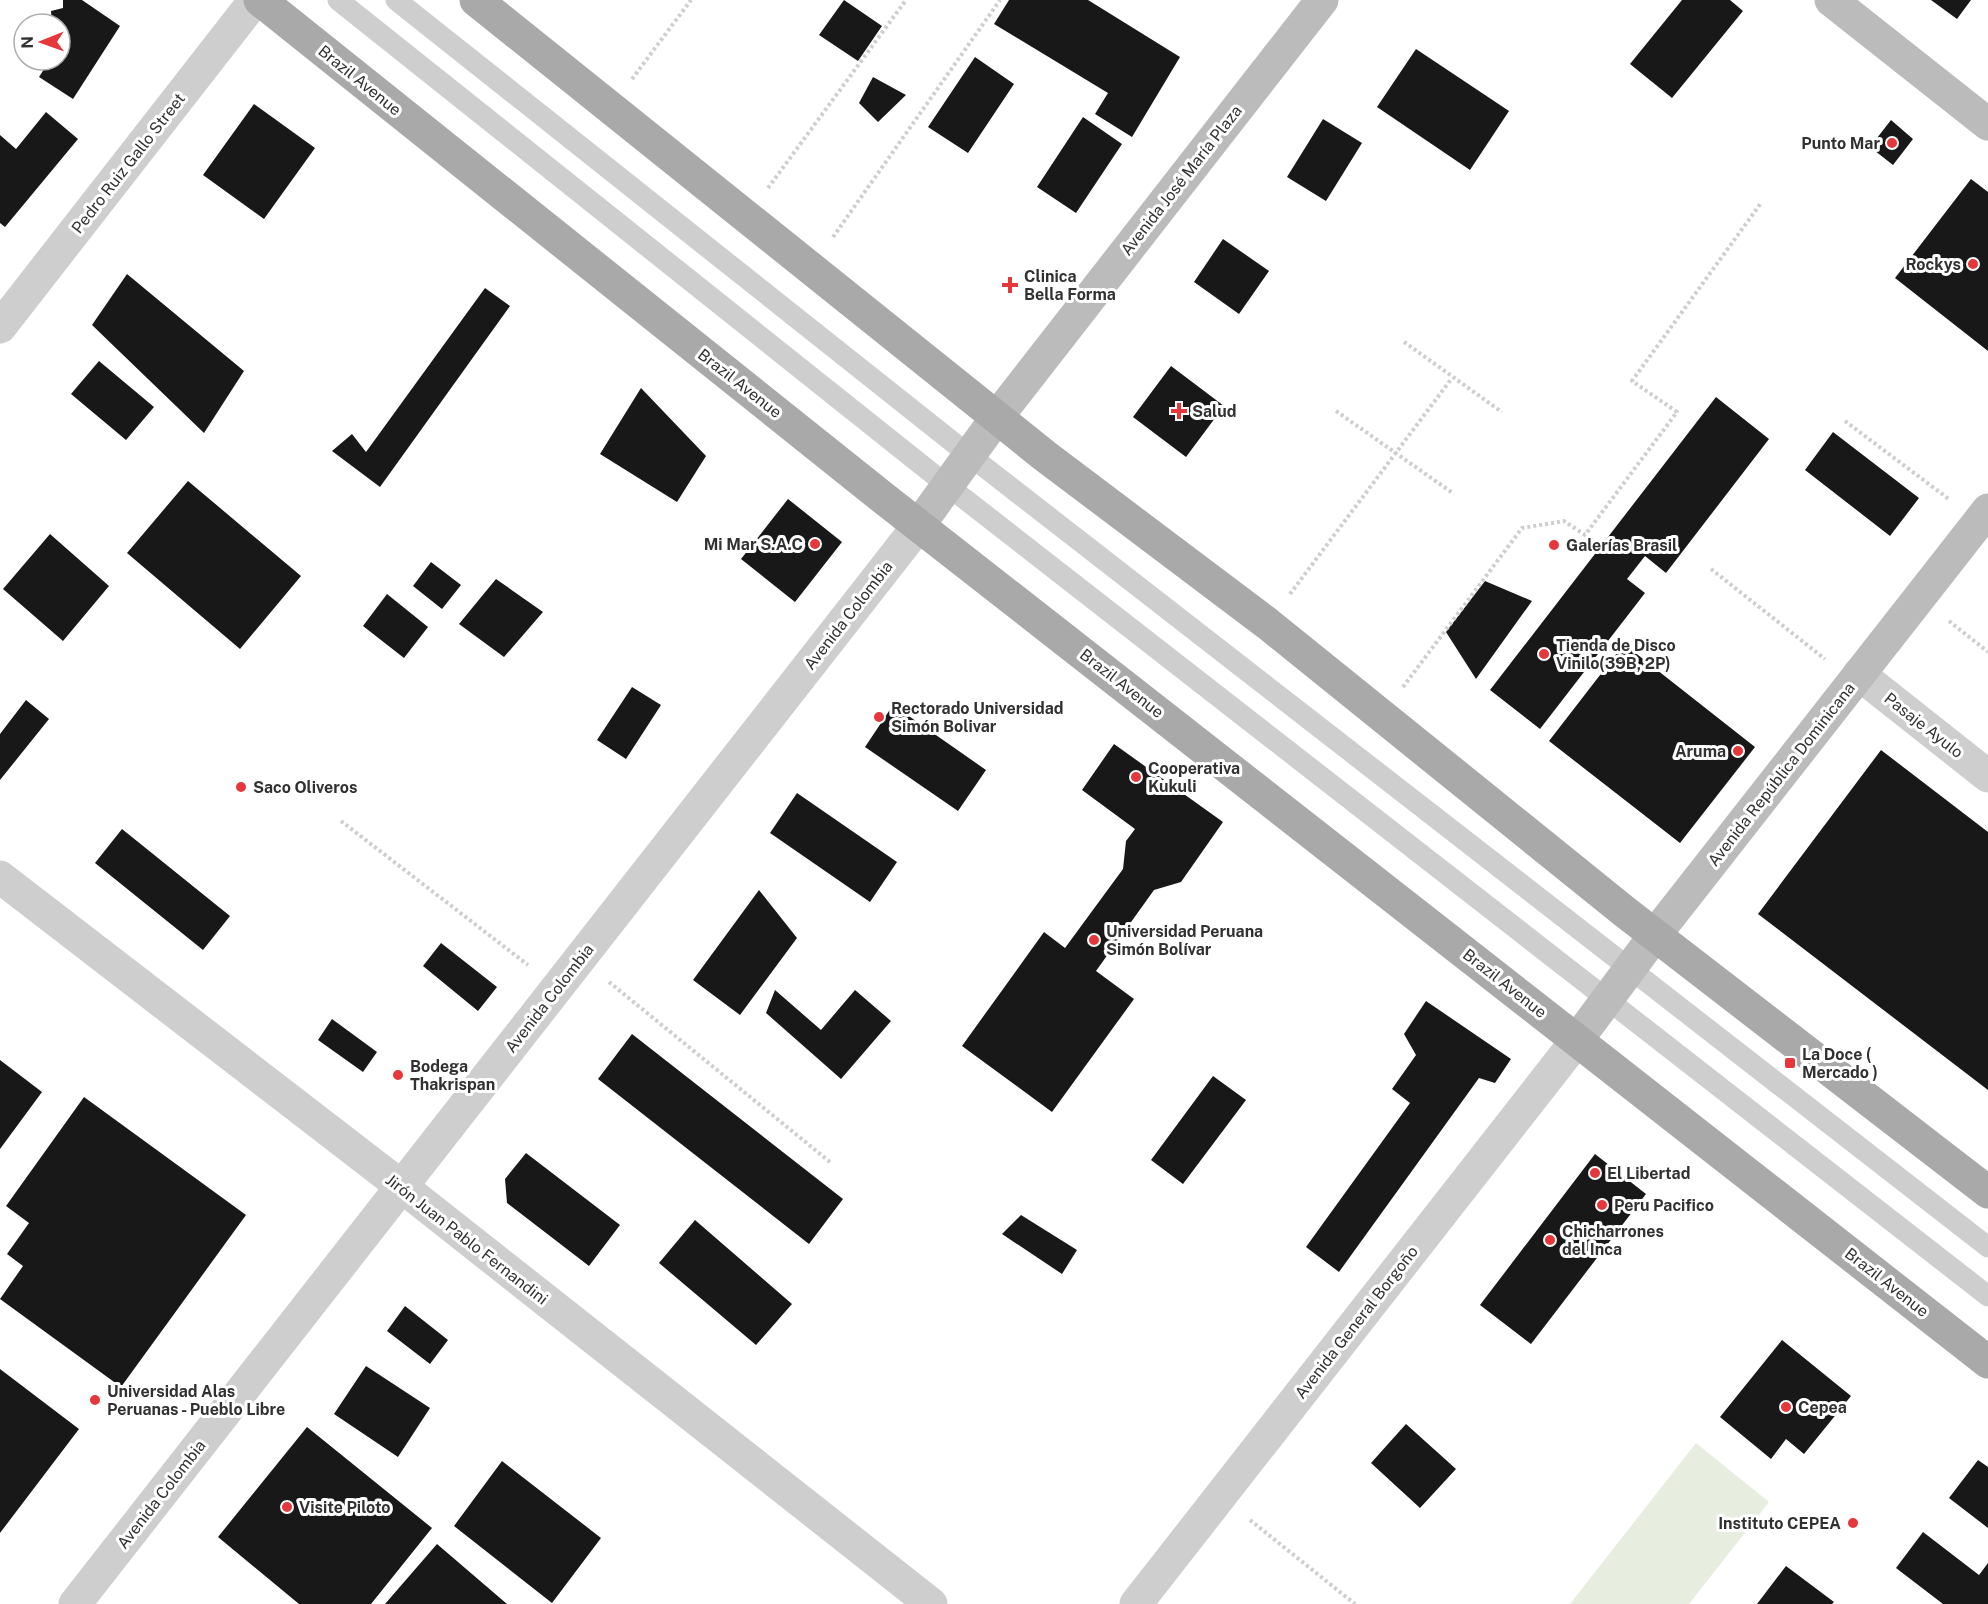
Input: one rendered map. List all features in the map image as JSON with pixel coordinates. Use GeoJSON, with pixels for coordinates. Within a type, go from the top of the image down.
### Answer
{"type":"FeatureCollection","features":[{"type":"Feature","properties":{"kind":"main road","name":"Brazil Avenue"},"geometry":{"type":"LineString","coordinates":[[258,0],[919,525],[1988,1362]]}},
{"type":"Feature","properties":{"kind":"main road"},"geometry":{"type":"LineString","coordinates":[[476,0],[997,417],[1268,624],[1655,935],[1988,1192]]}},
{"type":"Feature","properties":{"kind":"street","name":"Pedro Ruiz Gallo Street"},"geometry":{"type":"LineString","coordinates":[[0,327],[258,0]]}},
{"type":"Feature","properties":{"kind":"street","name":"Avenida José María Plaza"},"geometry":{"type":"LineString","coordinates":[[997,417],[1322,0]]}},
{"type":"Feature","properties":{"kind":"street"},"geometry":{"type":"LineString","coordinates":[[1831,0],[1988,124]]}},
{"type":"Feature","properties":{"kind":"street","name":"Avenida Colombia"},"geometry":{"type":"LineString","coordinates":[[75,1604],[919,525],[997,417]]}},
{"type":"Feature","properties":{"kind":"street","name":"Avenida República Dominicana"},"geometry":{"type":"LineString","coordinates":[[1577,1040],[1655,935],[1983,516]]}},
{"type":"Feature","properties":{"kind":"street","name":"Pasaje Ayulo"},"geometry":{"type":"LineString","coordinates":[[1856,678],[1988,776]]}},
{"type":"Feature","properties":{"kind":"street","name":"Jirón Juan Pablo Fernandini"},"geometry":{"type":"LineString","coordinates":[[0,877],[401,1186],[932,1604]]}},
{"type":"Feature","properties":{"kind":"street","name":"Avenida General Borgoño"},"geometry":{"type":"LineString","coordinates":[[1136,1604],[1577,1040]]}},
{"type":"Feature","properties":{"kind":"lane"},"geometry":{"type":"LineString","coordinates":[[338,0],[948,486],[1988,1296]]}},
{"type":"Feature","properties":{"kind":"lane"},"geometry":{"type":"LineString","coordinates":[[396,0],[969,455],[1988,1246]]}},
{"type":"Feature","properties":{"kind":"path"},"geometry":{"type":"LineString","coordinates":[[610,109],[691,0]]}},
{"type":"Feature","properties":{"kind":"path"},"geometry":{"type":"LineString","coordinates":[[746,218],[906,0]]}},
{"type":"Feature","properties":{"kind":"path"},"geometry":{"type":"LineString","coordinates":[[811,269],[1000,0]]}},
{"type":"Feature","properties":{"kind":"path"},"geometry":{"type":"LineString","coordinates":[[1382,716],[1522,528],[1564,521],[1585,536],[1677,412],[1632,381],[1761,202]]}},
{"type":"Feature","properties":{"kind":"path"},"geometry":{"type":"LineString","coordinates":[[1404,342],[1502,412]]}},
{"type":"Feature","properties":{"kind":"path"},"geometry":{"type":"LineString","coordinates":[[1268,624],[1452,378]]}},
{"type":"Feature","properties":{"kind":"path"},"geometry":{"type":"LineString","coordinates":[[1336,411],[1455,494]]}},
{"type":"Feature","properties":{"kind":"path"},"geometry":{"type":"LineString","coordinates":[[1845,421],[1983,516]]}},
{"type":"Feature","properties":{"kind":"path"},"geometry":{"type":"LineString","coordinates":[[1711,569],[1856,678]]}},
{"type":"Feature","properties":{"kind":"path"},"geometry":{"type":"LineString","coordinates":[[1919,597],[1988,652]]}},
{"type":"Feature","properties":{"kind":"path"},"geometry":{"type":"LineString","coordinates":[[341,821],[556,988]]}},
{"type":"Feature","properties":{"kind":"path"},"geometry":{"type":"LineString","coordinates":[[580,958],[830,1162]]}},
{"type":"Feature","properties":{"kind":"path"},"geometry":{"type":"LineString","coordinates":[[1220,1496],[1355,1604]]}},
{"type":"Feature","properties":{"kind":"shaded area"},"geometry":{"type":"Polygon","coordinates":[[[1696,1443],[1769,1502],[1689,1604],[1570,1604],[1696,1443]]]}},
{"type":"Feature","properties":{"kind":"building"},"geometry":{"type":"Polygon","coordinates":[[[63,0],[82,0],[120,26],[73,99],[39,77],[42,72],[72,72],[72,12],[51,12],[63,8],[63,0]]]}},
{"type":"Feature","properties":{"kind":"building"},"geometry":{"type":"Polygon","coordinates":[[[844,0],[882,26],[858,61],[819,35],[844,0]]]}},
{"type":"Feature","properties":{"kind":"building"},"geometry":{"type":"Polygon","coordinates":[[[1009,0],[1088,0],[1180,57],[1132,137],[1095,114],[1108,93],[994,24],[1009,0]]]}},
{"type":"Feature","properties":{"kind":"building"},"geometry":{"type":"Polygon","coordinates":[[[1682,0],[1730,0],[1743,11],[1672,98],[1630,64],[1682,0]]]}},
{"type":"Feature","properties":{"kind":"building"},"geometry":{"type":"Polygon","coordinates":[[[1931,0],[1971,0],[1957,19],[1931,0]]]}},
{"type":"Feature","properties":{"kind":"building"},"geometry":{"type":"Polygon","coordinates":[[[1416,49],[1509,111],[1470,170],[1377,107],[1416,49]]]}},
{"type":"Feature","properties":{"kind":"building"},"geometry":{"type":"Polygon","coordinates":[[[975,57],[1014,84],[968,153],[928,127],[975,57]]]}},
{"type":"Feature","properties":{"kind":"building"},"geometry":{"type":"Polygon","coordinates":[[[873,77],[906,95],[878,122],[859,103],[873,77]]]}},
{"type":"Feature","properties":{"kind":"building"},"geometry":{"type":"Polygon","coordinates":[[[254,104],[315,148],[264,219],[203,175],[254,104]]]}},
{"type":"Feature","properties":{"kind":"building"},"geometry":{"type":"Polygon","coordinates":[[[46,112],[78,139],[5,227],[0,223],[0,135],[16,149],[46,112]]]}},
{"type":"Feature","properties":{"kind":"building"},"geometry":{"type":"Polygon","coordinates":[[[1083,117],[1122,144],[1076,213],[1037,187],[1083,117]]]}},
{"type":"Feature","properties":{"kind":"building"},"geometry":{"type":"Polygon","coordinates":[[[1323,119],[1362,143],[1326,201],[1287,177],[1323,119]]]}},
{"type":"Feature","properties":{"kind":"building","name":"Punto Mar"},"geometry":{"type":"Polygon","coordinates":[[[1891,120],[1913,139],[1893,165],[1870,147],[1891,120]]]}},
{"type":"Feature","properties":{"kind":"building"},"geometry":{"type":"Polygon","coordinates":[[[1971,179],[1988,192],[1988,351],[1895,278],[1971,179]]]}},
{"type":"Feature","properties":{"kind":"building"},"geometry":{"type":"Polygon","coordinates":[[[1223,239],[1269,271],[1239,314],[1194,282],[1223,239]]]}},
{"type":"Feature","properties":{"kind":"building"},"geometry":{"type":"Polygon","coordinates":[[[127,274],[244,371],[204,433],[92,325],[127,274]]]}},
{"type":"Feature","properties":{"kind":"building"},"geometry":{"type":"Polygon","coordinates":[[[485,288],[510,306],[380,487],[332,451],[352,434],[366,452],[485,288]]]}},
{"type":"Feature","properties":{"kind":"building"},"geometry":{"type":"Polygon","coordinates":[[[99,361],[154,407],[126,440],[71,394],[99,361]]]}},
{"type":"Feature","properties":{"kind":"building","name":"Salud"},"geometry":{"type":"Polygon","coordinates":[[[1171,366],[1224,406],[1186,457],[1133,417],[1171,366]]]}},
{"type":"Feature","properties":{"kind":"building"},"geometry":{"type":"Polygon","coordinates":[[[641,388],[706,456],[677,502],[600,454],[641,388]]]}},
{"type":"Feature","properties":{"kind":"building"},"geometry":{"type":"Polygon","coordinates":[[[1716,397],[1769,439],[1666,573],[1645,556],[1627,579],[1645,593],[1540,729],[1490,690],[1716,397]]]}},
{"type":"Feature","properties":{"kind":"building"},"geometry":{"type":"Polygon","coordinates":[[[1833,432],[1919,498],[1890,536],[1805,470],[1833,432]]]}},
{"type":"Feature","properties":{"kind":"building"},"geometry":{"type":"Polygon","coordinates":[[[188,481],[301,576],[240,649],[127,553],[188,481]]]}},
{"type":"Feature","properties":{"kind":"building"},"geometry":{"type":"Polygon","coordinates":[[[788,499],[842,542],[795,602],[741,559],[788,499]]]}},
{"type":"Feature","properties":{"kind":"building"},"geometry":{"type":"Polygon","coordinates":[[[50,534],[109,586],[63,641],[3,589],[50,534]]]}},
{"type":"Feature","properties":{"kind":"building"},"geometry":{"type":"Polygon","coordinates":[[[431,562],[461,585],[442,609],[413,586],[431,562]]]}},
{"type":"Feature","properties":{"kind":"building"},"geometry":{"type":"Polygon","coordinates":[[[496,579],[543,612],[504,657],[459,624],[496,579]]]}},
{"type":"Feature","properties":{"kind":"building"},"geometry":{"type":"Polygon","coordinates":[[[1485,581],[1532,601],[1476,679],[1446,632],[1485,581]]]}},
{"type":"Feature","properties":{"kind":"building"},"geometry":{"type":"Polygon","coordinates":[[[387,594],[428,627],[404,658],[363,626],[387,594]]]}},
{"type":"Feature","properties":{"kind":"building"},"geometry":{"type":"Polygon","coordinates":[[[1624,644],[1755,747],[1680,843],[1549,741],[1624,644]]]}},
{"type":"Feature","properties":{"kind":"building"},"geometry":{"type":"Polygon","coordinates":[[[632,687],[661,705],[626,759],[597,740],[632,687]]]}},
{"type":"Feature","properties":{"kind":"building"},"geometry":{"type":"Polygon","coordinates":[[[26,700],[49,719],[0,780],[0,734],[26,700]]]}},
{"type":"Feature","properties":{"kind":"building"},"geometry":{"type":"Polygon","coordinates":[[[893,705],[986,770],[958,811],[865,747],[893,705]]]}},
{"type":"Feature","properties":{"kind":"building","name":"Universidad Peruana Simón Bolívar"},"geometry":{"type":"Polygon","coordinates":[[[1114,744],[1223,822],[1181,882],[1154,890],[1096,971],[1134,999],[1052,1112],[962,1046],[1044,932],[1065,948],[1123,869],[1126,841],[1135,829],[1082,790],[1114,744]]]}},
{"type":"Feature","properties":{"kind":"building"},"geometry":{"type":"Polygon","coordinates":[[[1881,750],[1988,832],[1988,1090],[1758,914],[1881,750]]]}},
{"type":"Feature","properties":{"kind":"building"},"geometry":{"type":"Polygon","coordinates":[[[797,793],[897,862],[870,902],[770,833],[797,793]]]}},
{"type":"Feature","properties":{"kind":"building"},"geometry":{"type":"Polygon","coordinates":[[[122,829],[230,916],[203,950],[95,863],[122,829]]]}},
{"type":"Feature","properties":{"kind":"building"},"geometry":{"type":"Polygon","coordinates":[[[759,890],[797,938],[740,1015],[693,980],[759,890]]]}},
{"type":"Feature","properties":{"kind":"building"},"geometry":{"type":"Polygon","coordinates":[[[441,943],[497,987],[478,1011],[423,966],[441,943]]]}},
{"type":"Feature","properties":{"kind":"building"},"geometry":{"type":"Polygon","coordinates":[[[775,990],[821,1030],[855,990],[891,1021],[841,1079],[766,1013],[775,990]]]}},
{"type":"Feature","properties":{"kind":"building"},"geometry":{"type":"Polygon","coordinates":[[[1426,1001],[1511,1059],[1495,1083],[1479,1078],[1339,1272],[1306,1247],[1410,1103],[1392,1089],[1416,1055],[1404,1034],[1426,1001]]]}},
{"type":"Feature","properties":{"kind":"building"},"geometry":{"type":"Polygon","coordinates":[[[332,1019],[377,1052],[363,1072],[318,1040],[332,1019]]]}},
{"type":"Feature","properties":{"kind":"building"},"geometry":{"type":"Polygon","coordinates":[[[632,1034],[843,1199],[809,1244],[598,1079],[632,1034]]]}},
{"type":"Feature","properties":{"kind":"building"},"geometry":{"type":"Polygon","coordinates":[[[0,1060],[42,1092],[0,1149],[0,1060]]]}},
{"type":"Feature","properties":{"kind":"building"},"geometry":{"type":"Polygon","coordinates":[[[1213,1076],[1246,1100],[1183,1184],[1151,1160],[1213,1076]]]}},
{"type":"Feature","properties":{"kind":"building"},"geometry":{"type":"Polygon","coordinates":[[[84,1097],[246,1215],[121,1387],[0,1299],[23,1266],[7,1254],[29,1223],[6,1206],[84,1097]]]}},
{"type":"Feature","properties":{"kind":"building"},"geometry":{"type":"Polygon","coordinates":[[[526,1153],[620,1225],[589,1266],[507,1203],[505,1179],[526,1153]]]}},
{"type":"Feature","properties":{"kind":"building"},"geometry":{"type":"Polygon","coordinates":[[[1595,1154],[1646,1194],[1531,1344],[1480,1305],[1595,1154]]]}},
{"type":"Feature","properties":{"kind":"building"},"geometry":{"type":"Polygon","coordinates":[[[1021,1215],[1077,1250],[1062,1274],[1002,1234],[1021,1215]]]}},
{"type":"Feature","properties":{"kind":"building"},"geometry":{"type":"Polygon","coordinates":[[[695,1220],[792,1304],[756,1345],[659,1263],[695,1220]]]}},
{"type":"Feature","properties":{"kind":"building"},"geometry":{"type":"Polygon","coordinates":[[[405,1306],[448,1340],[430,1364],[387,1331],[405,1306]]]}},
{"type":"Feature","properties":{"kind":"building","name":"Cepea"},"geometry":{"type":"Polygon","coordinates":[[[1782,1340],[1851,1396],[1804,1454],[1786,1439],[1771,1459],[1720,1417],[1782,1340]]]}},
{"type":"Feature","properties":{"kind":"building"},"geometry":{"type":"Polygon","coordinates":[[[366,1366],[430,1408],[398,1457],[334,1414],[366,1366]]]}},
{"type":"Feature","properties":{"kind":"building"},"geometry":{"type":"Polygon","coordinates":[[[0,1369],[79,1429],[0,1533],[0,1369]]]}},
{"type":"Feature","properties":{"kind":"building"},"geometry":{"type":"Polygon","coordinates":[[[1406,1424],[1456,1469],[1420,1508],[1371,1463],[1406,1424]]]}},
{"type":"Feature","properties":{"kind":"building"},"geometry":{"type":"Polygon","coordinates":[[[307,1427],[432,1528],[371,1604],[299,1604],[218,1537],[307,1427]]]}},
{"type":"Feature","properties":{"kind":"building"},"geometry":{"type":"Polygon","coordinates":[[[1978,1460],[1988,1467],[1988,1528],[1949,1498],[1978,1460]]]}},
{"type":"Feature","properties":{"kind":"building"},"geometry":{"type":"Polygon","coordinates":[[[502,1461],[601,1538],[552,1603],[454,1526],[502,1461]]]}},
{"type":"Feature","properties":{"kind":"building"},"geometry":{"type":"Polygon","coordinates":[[[1923,1532],[1979,1575],[1988,1563],[1988,1604],[1943,1604],[1896,1568],[1923,1532]]]}},
{"type":"Feature","properties":{"kind":"building"},"geometry":{"type":"Polygon","coordinates":[[[437,1544],[507,1604],[385,1604],[437,1544]]]}},
{"type":"Feature","properties":{"kind":"building"},"geometry":{"type":"Polygon","coordinates":[[[1786,1566],[1834,1602],[1832,1604],[1757,1604],[1786,1566]]]}},
{"type":"Feature","properties":{"kind":"place","name":"Punto Mar"},"geometry":{"type":"Point","coordinates":[1892,143]}},
{"type":"Feature","properties":{"kind":"place","name":"Rockys"},"geometry":{"type":"Point","coordinates":[1973,264]}},
{"type":"Feature","properties":{"kind":"place","name":"Clinica Bella Forma"},"geometry":{"type":"Point","coordinates":[1010,285]}},
{"type":"Feature","properties":{"kind":"place","name":"Salud"},"geometry":{"type":"Point","coordinates":[1179,411]}},
{"type":"Feature","properties":{"kind":"place","name":"Mi Mar S.A.C"},"geometry":{"type":"Point","coordinates":[815,544]}},
{"type":"Feature","properties":{"kind":"place","name":"Galerías Brasil"},"geometry":{"type":"Point","coordinates":[1554,545]}},
{"type":"Feature","properties":{"kind":"place","name":"Tienda de Disco Vinilo(39B, 2P)"},"geometry":{"type":"Point","coordinates":[1544,654]}},
{"type":"Feature","properties":{"kind":"place","name":"Rectorado Universidad Simón Bolivar"},"geometry":{"type":"Point","coordinates":[879,717]}},
{"type":"Feature","properties":{"kind":"place","name":"Aruma"},"geometry":{"type":"Point","coordinates":[1738,751]}},
{"type":"Feature","properties":{"kind":"place","name":"Cooperativa Kukuli"},"geometry":{"type":"Point","coordinates":[1136,777]}},
{"type":"Feature","properties":{"kind":"place","name":"Saco Oliveros"},"geometry":{"type":"Point","coordinates":[241,787]}},
{"type":"Feature","properties":{"kind":"place","name":"Universidad Peruana Simón Bolívar"},"geometry":{"type":"Point","coordinates":[1094,940]}},
{"type":"Feature","properties":{"kind":"place","name":"La Doce ( Mercado )"},"geometry":{"type":"Point","coordinates":[1790,1063]}},
{"type":"Feature","properties":{"kind":"place","name":"Bodega Thakrispan"},"geometry":{"type":"Point","coordinates":[398,1075]}},
{"type":"Feature","properties":{"kind":"place","name":"El Libertad"},"geometry":{"type":"Point","coordinates":[1595,1173]}},
{"type":"Feature","properties":{"kind":"place","name":"Peru Pacifico"},"geometry":{"type":"Point","coordinates":[1602,1205]}},
{"type":"Feature","properties":{"kind":"place","name":"Chicharrones del Inca"},"geometry":{"type":"Point","coordinates":[1550,1240]}},
{"type":"Feature","properties":{"kind":"place","name":"Universidad Alas Peruanas - Pueblo Libre"},"geometry":{"type":"Point","coordinates":[95,1400]}},
{"type":"Feature","properties":{"kind":"place","name":"Cepea"},"geometry":{"type":"Point","coordinates":[1786,1407]}},
{"type":"Feature","properties":{"kind":"place","name":"Visite Piloto"},"geometry":{"type":"Point","coordinates":[287,1507]}},
{"type":"Feature","properties":{"kind":"place","name":"Instituto CEPEA"},"geometry":{"type":"Point","coordinates":[1853,1523]}}]}
